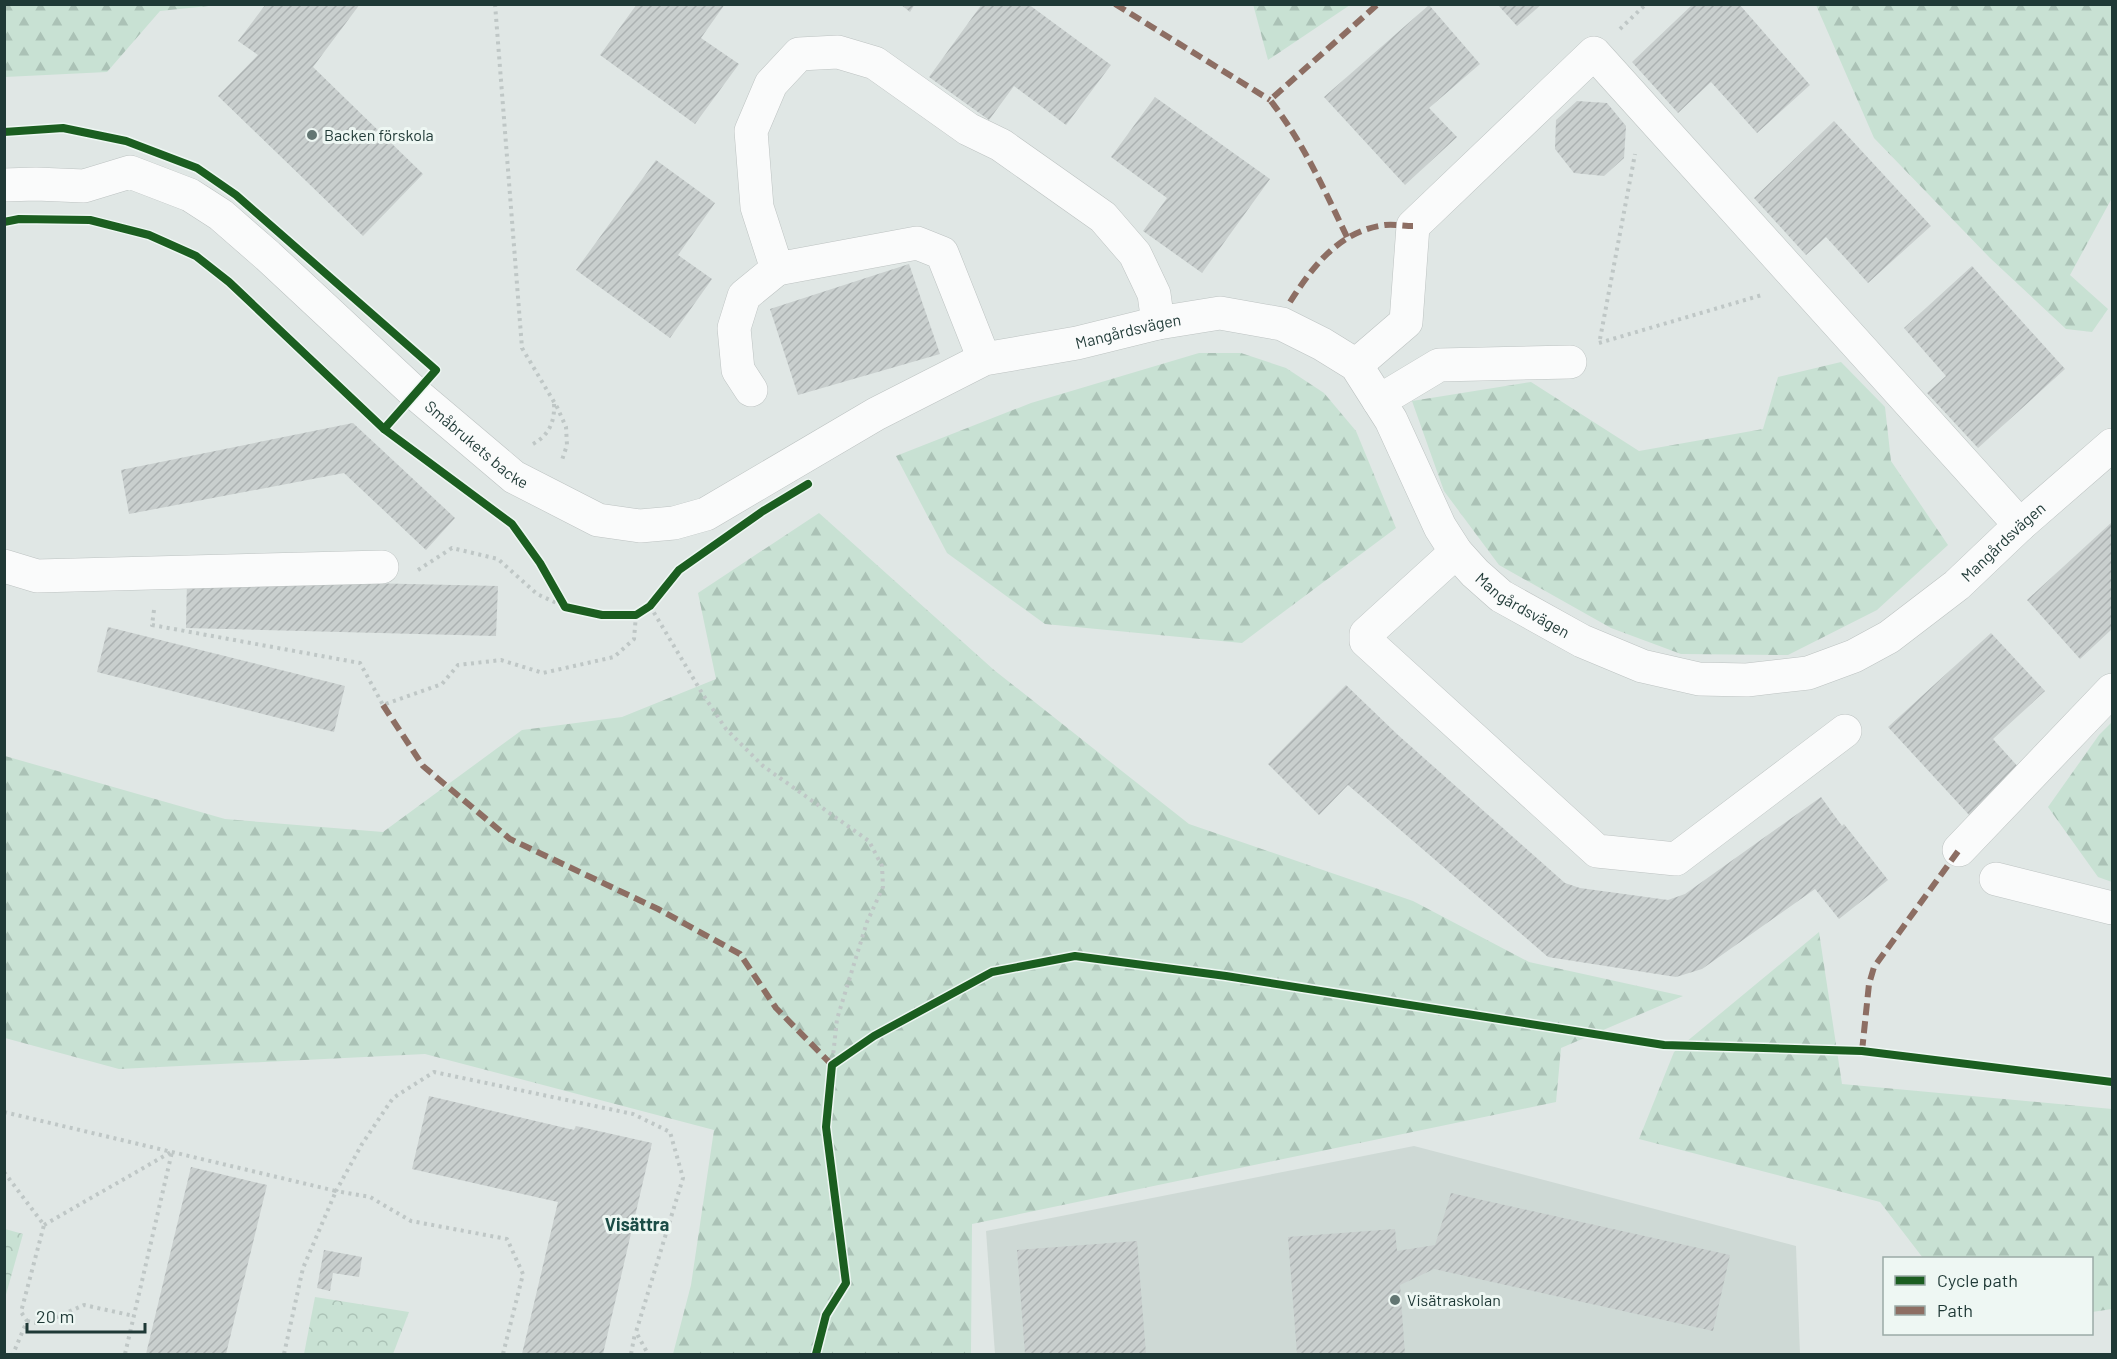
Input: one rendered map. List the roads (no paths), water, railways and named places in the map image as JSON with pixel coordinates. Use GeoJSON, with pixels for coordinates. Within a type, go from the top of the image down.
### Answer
{"type":"FeatureCollection","features":[{"type":"Feature","properties":{"kind":"street"},"geometry":{"type":"LineString","coordinates":[[777,268],[757,207],[752,131],[771,84],[799,54],[838,52],[875,63],[968,129],[1001,145],[1103,217],[1135,254],[1154,294],[1158,323]]}},
{"type":"Feature","properties":{"kind":"street"},"geometry":{"type":"LineString","coordinates":[[1356,364],[1406,322],[1413,226],[1594,52],[2020,525]]}},
{"type":"Feature","properties":{"kind":"street","name":"Småbrukets backe"},"geometry":{"type":"LineString","coordinates":[[4,185],[84,186],[130,172],[190,195],[221,215],[268,255],[416,394],[514,477],[598,520],[640,526],[674,523],[706,514],[876,414],[984,359]]}},
{"type":"Feature","properties":{"kind":"street"},"geometry":{"type":"LineString","coordinates":[[751,390],[738,370],[734,328],[744,296],[777,268],[917,243],[942,253],[984,359]]}},
{"type":"Feature","properties":{"kind":"street","name":"Mangårdsvägen"},"geometry":{"type":"LineString","coordinates":[[984,359],[1077,343],[1158,323],[1220,312],[1282,324],[1356,364],[1391,420],[1440,526],[1456,552],[1501,596],[1582,641],[1642,666],[1699,679],[1748,680],[1808,673],[1854,656],[1889,637],[1958,585],[2020,525],[2112,445]]}},
{"type":"Feature","properties":{"kind":"street"},"geometry":{"type":"LineString","coordinates":[[1379,401],[1439,365],[1570,362]]}},
{"type":"Feature","properties":{"kind":"street"},"geometry":{"type":"LineString","coordinates":[[1456,552],[1366,634],[1366,641],[1597,851],[1676,859],[1845,731]]}},
{"type":"Feature","properties":{"kind":"street"},"geometry":{"type":"LineString","coordinates":[[4,566],[38,576],[382,567]]}},
{"type":"Feature","properties":{"kind":"street"},"geometry":{"type":"LineString","coordinates":[[1959,850],[2112,690]]}},
{"type":"Feature","properties":{"kind":"street"},"geometry":{"type":"LineString","coordinates":[[1996,879],[2112,908]]}},
{"type":"Feature","properties":{"kind":"place","name":"Backen förskola"},"geometry":{"type":"Point","coordinates":[312,135]}},
{"type":"Feature","properties":{"kind":"place","name":"Visätraskolan"},"geometry":{"type":"Point","coordinates":[1395,1300]}},
{"type":"Feature","properties":{"kind":"district","name":"Visättra"},"geometry":{"type":"Point","coordinates":[637,1225]}}]}
